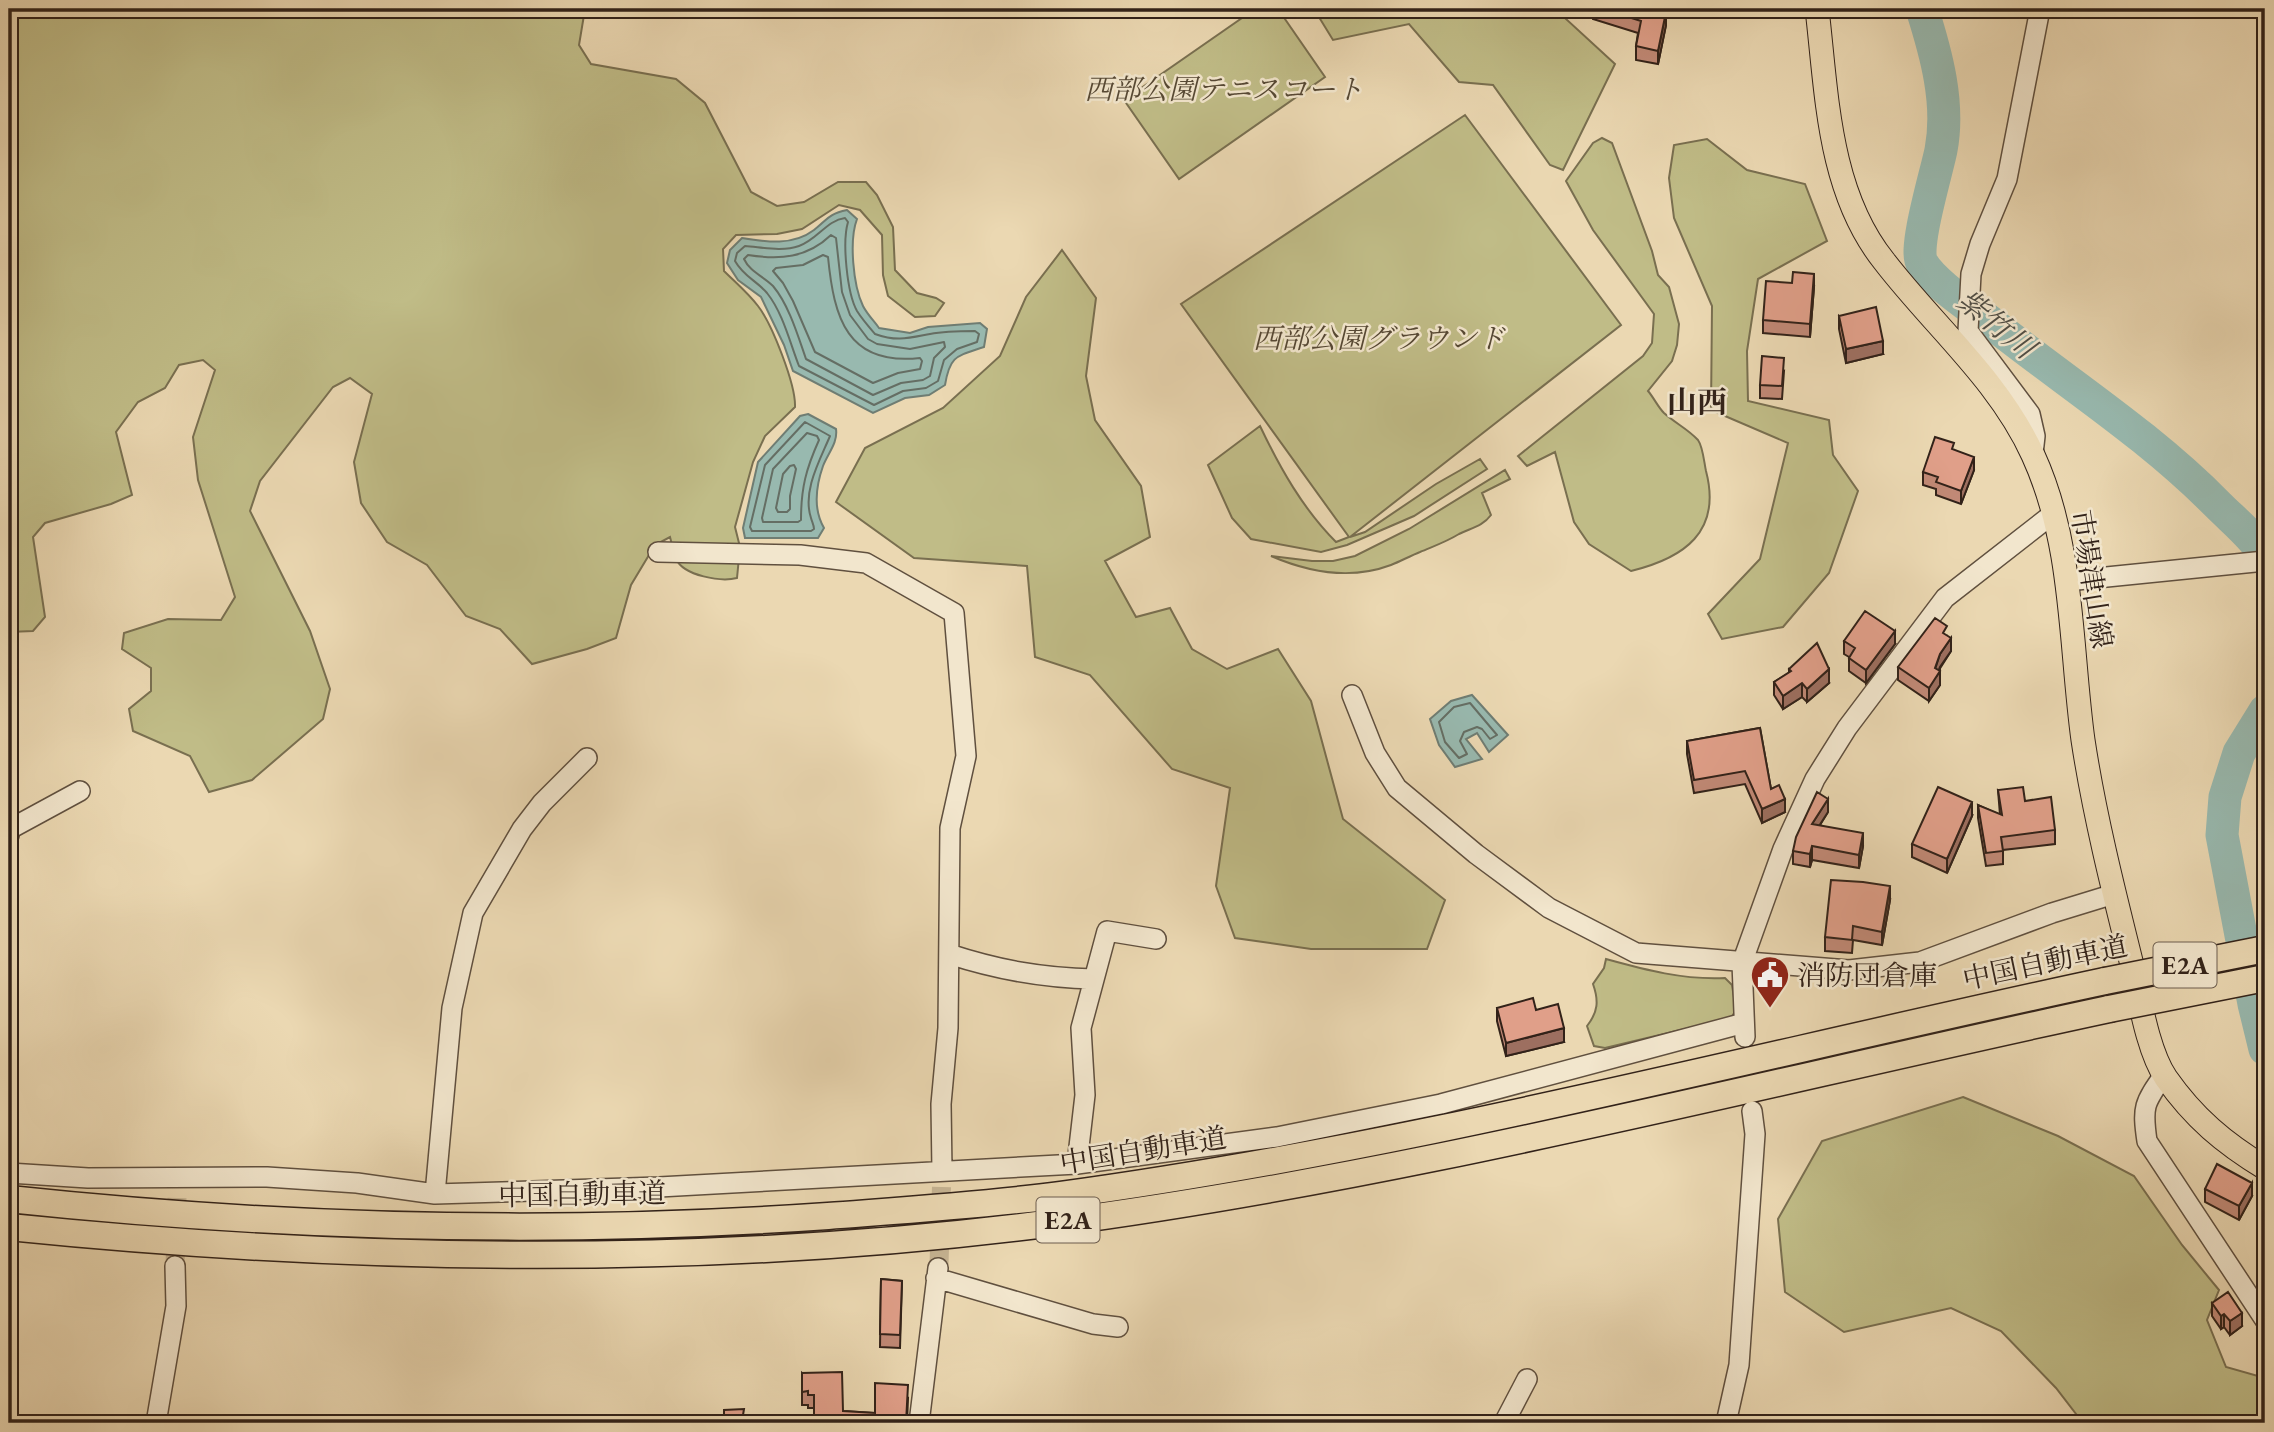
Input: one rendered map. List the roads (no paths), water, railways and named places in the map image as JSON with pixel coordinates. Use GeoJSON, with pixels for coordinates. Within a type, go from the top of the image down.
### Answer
{"type":"FeatureCollection","features":[{"type":"Feature","properties":{"kind":"highway","name":"中国自動車道"},"geometry":{"type":"LineString","coordinates":[[9,1199],[251,1219],[402,1226],[565,1227],[730,1223],[1055,1196],[1214,1172],[1387,1140],[1553,1105],[1921,1020],[2265,949]]}},
{"type":"Feature","properties":{"kind":"highway","name":"中国自動車道"},"geometry":{"type":"LineString","coordinates":[[9,1227],[233,1246],[404,1254],[564,1255],[725,1251],[894,1240],[1052,1223],[1381,1169],[2109,1009],[2265,978]]}},
{"type":"Feature","properties":{"kind":"main road","name":"市場津山線"},"geometry":{"type":"LineString","coordinates":[[1817,9],[1836,160],[1857,217],[1882,259],[1975,366],[2008,411],[2033,454],[2054,513],[2067,581],[2084,741],[2115,894],[2150,1040],[2164,1075],[2205,1125],[2230,1147],[2265,1168]]}},
{"type":"Feature","properties":{"kind":"street"},"geometry":{"type":"LineString","coordinates":[[2033,454],[2035,436],[2030,414],[1968,331],[1967,321],[1971,274],[1980,244],[2007,179],[2040,9]]}},
{"type":"Feature","properties":{"kind":"street"},"geometry":{"type":"LineString","coordinates":[[9,1173],[177,1188],[267,1177],[357,1183],[435,1194],[659,1187],[1077,1164],[1277,1137],[1441,1104],[1744,1030],[1742,963],[1783,849],[1815,779],[1847,729],[1945,598],[2054,513]]}},
{"type":"Feature","properties":{"kind":"street"},"geometry":{"type":"LineString","coordinates":[[658,552],[800,555],[866,563],[954,613],[966,756],[950,828],[948,1028],[942,1104],[942,1171]]}},
{"type":"Feature","properties":{"kind":"street"},"geometry":{"type":"LineString","coordinates":[[2067,581],[2265,561]]}},
{"type":"Feature","properties":{"kind":"street"},"geometry":{"type":"LineString","coordinates":[[1352,695],[1375,753],[1397,788],[1476,854],[1549,908],[1636,953],[1849,970],[1920,962],[2052,913],[2115,894]]}},
{"type":"Feature","properties":{"kind":"street"},"geometry":{"type":"LineString","coordinates":[[435,1194],[452,1008],[473,913],[522,829],[542,803],[587,758]]}},
{"type":"Feature","properties":{"kind":"street"},"geometry":{"type":"LineString","coordinates":[[9,835],[10,829],[80,791]]}},
{"type":"Feature","properties":{"kind":"street"},"geometry":{"type":"LineString","coordinates":[[1077,1164],[1085,1096],[1081,1027],[1107,931],[1156,939]]}},
{"type":"Feature","properties":{"kind":"street"},"geometry":{"type":"LineString","coordinates":[[949,954],[998,970],[1070,979],[1094,979]]}},
{"type":"Feature","properties":{"kind":"street"},"geometry":{"type":"LineString","coordinates":[[2164,1075],[2146,1101],[2144,1125],[2147,1141],[2265,1320]]}},
{"type":"Feature","properties":{"kind":"street"},"geometry":{"type":"LineString","coordinates":[[1726,1423],[1740,1365],[1755,1134],[1752,1111]]}},
{"type":"Feature","properties":{"kind":"street"},"geometry":{"type":"LineString","coordinates":[[156,1423],[176,1306],[175,1266]]}},
{"type":"Feature","properties":{"kind":"street"},"geometry":{"type":"LineString","coordinates":[[919,1423],[938,1271],[1093,1324],[1118,1326]]}},
{"type":"Feature","properties":{"kind":"street"},"geometry":{"type":"LineString","coordinates":[[1504,1423],[1527,1379]]}},
{"type":"Feature","properties":{"kind":"water"},"geometry":{"type":"Polygon","coordinates":[[[847,210],[857,219],[853,250],[860,297],[879,328],[910,333],[928,327],[980,323],[987,329],[984,347],[956,358],[949,368],[945,385],[929,395],[905,398],[873,413],[793,371],[761,297],[738,280],[727,263],[730,250],[742,238],[770,241],[797,239],[814,230],[832,215],[847,210]]]}},
{"type":"Feature","properties":{"kind":"water"},"geometry":{"type":"Polygon","coordinates":[[[808,414],[836,429],[836,439],[823,466],[817,489],[818,513],[824,528],[818,538],[745,538],[743,528],[758,462],[800,416],[808,414]]]}},
{"type":"Feature","properties":{"kind":"water"},"geometry":{"type":"Polygon","coordinates":[[[1472,695],[1508,735],[1489,752],[1477,733],[1466,739],[1482,759],[1455,767],[1439,745],[1430,719],[1451,701],[1472,695]]]}},
{"type":"Feature","properties":{"kind":"waterway","name":"紫竹川"},"geometry":{"type":"LineString","coordinates":[[1922,9],[1937,61],[1944,114],[1941,150],[1921,242],[1922,263],[1955,296],[2165,456],[2243,529],[2265,555]]}},
{"type":"Feature","properties":{"kind":"waterway","name":"紫竹川"},"geometry":{"type":"LineString","coordinates":[[2265,711],[2239,753],[2225,797],[2222,835],[2265,1049]]}},
{"type":"Feature","properties":{"kind":"tunnel"},"geometry":{"type":"LineString","coordinates":[[939,1264],[942,1171]]}},
{"type":"Feature","properties":{"kind":"tunnel"},"geometry":{"type":"LineString","coordinates":[[175,1266],[177,1198]]}},
{"type":"Feature","properties":{"kind":"place","name":"消防団倉庫"},"geometry":{"type":"Point","coordinates":[1770,1009]}},
{"type":"Feature","properties":{"kind":"district","name":"山西"},"geometry":{"type":"Point","coordinates":[1697,402]}},
{"type":"Feature","properties":{"kind":"park label","name":"西部公園テニスコート"},"geometry":{"type":"Point","coordinates":[1224,89]}},
{"type":"Feature","properties":{"kind":"park label","name":"西部公園グラウンド"},"geometry":{"type":"Point","coordinates":[1379,338]}}]}
